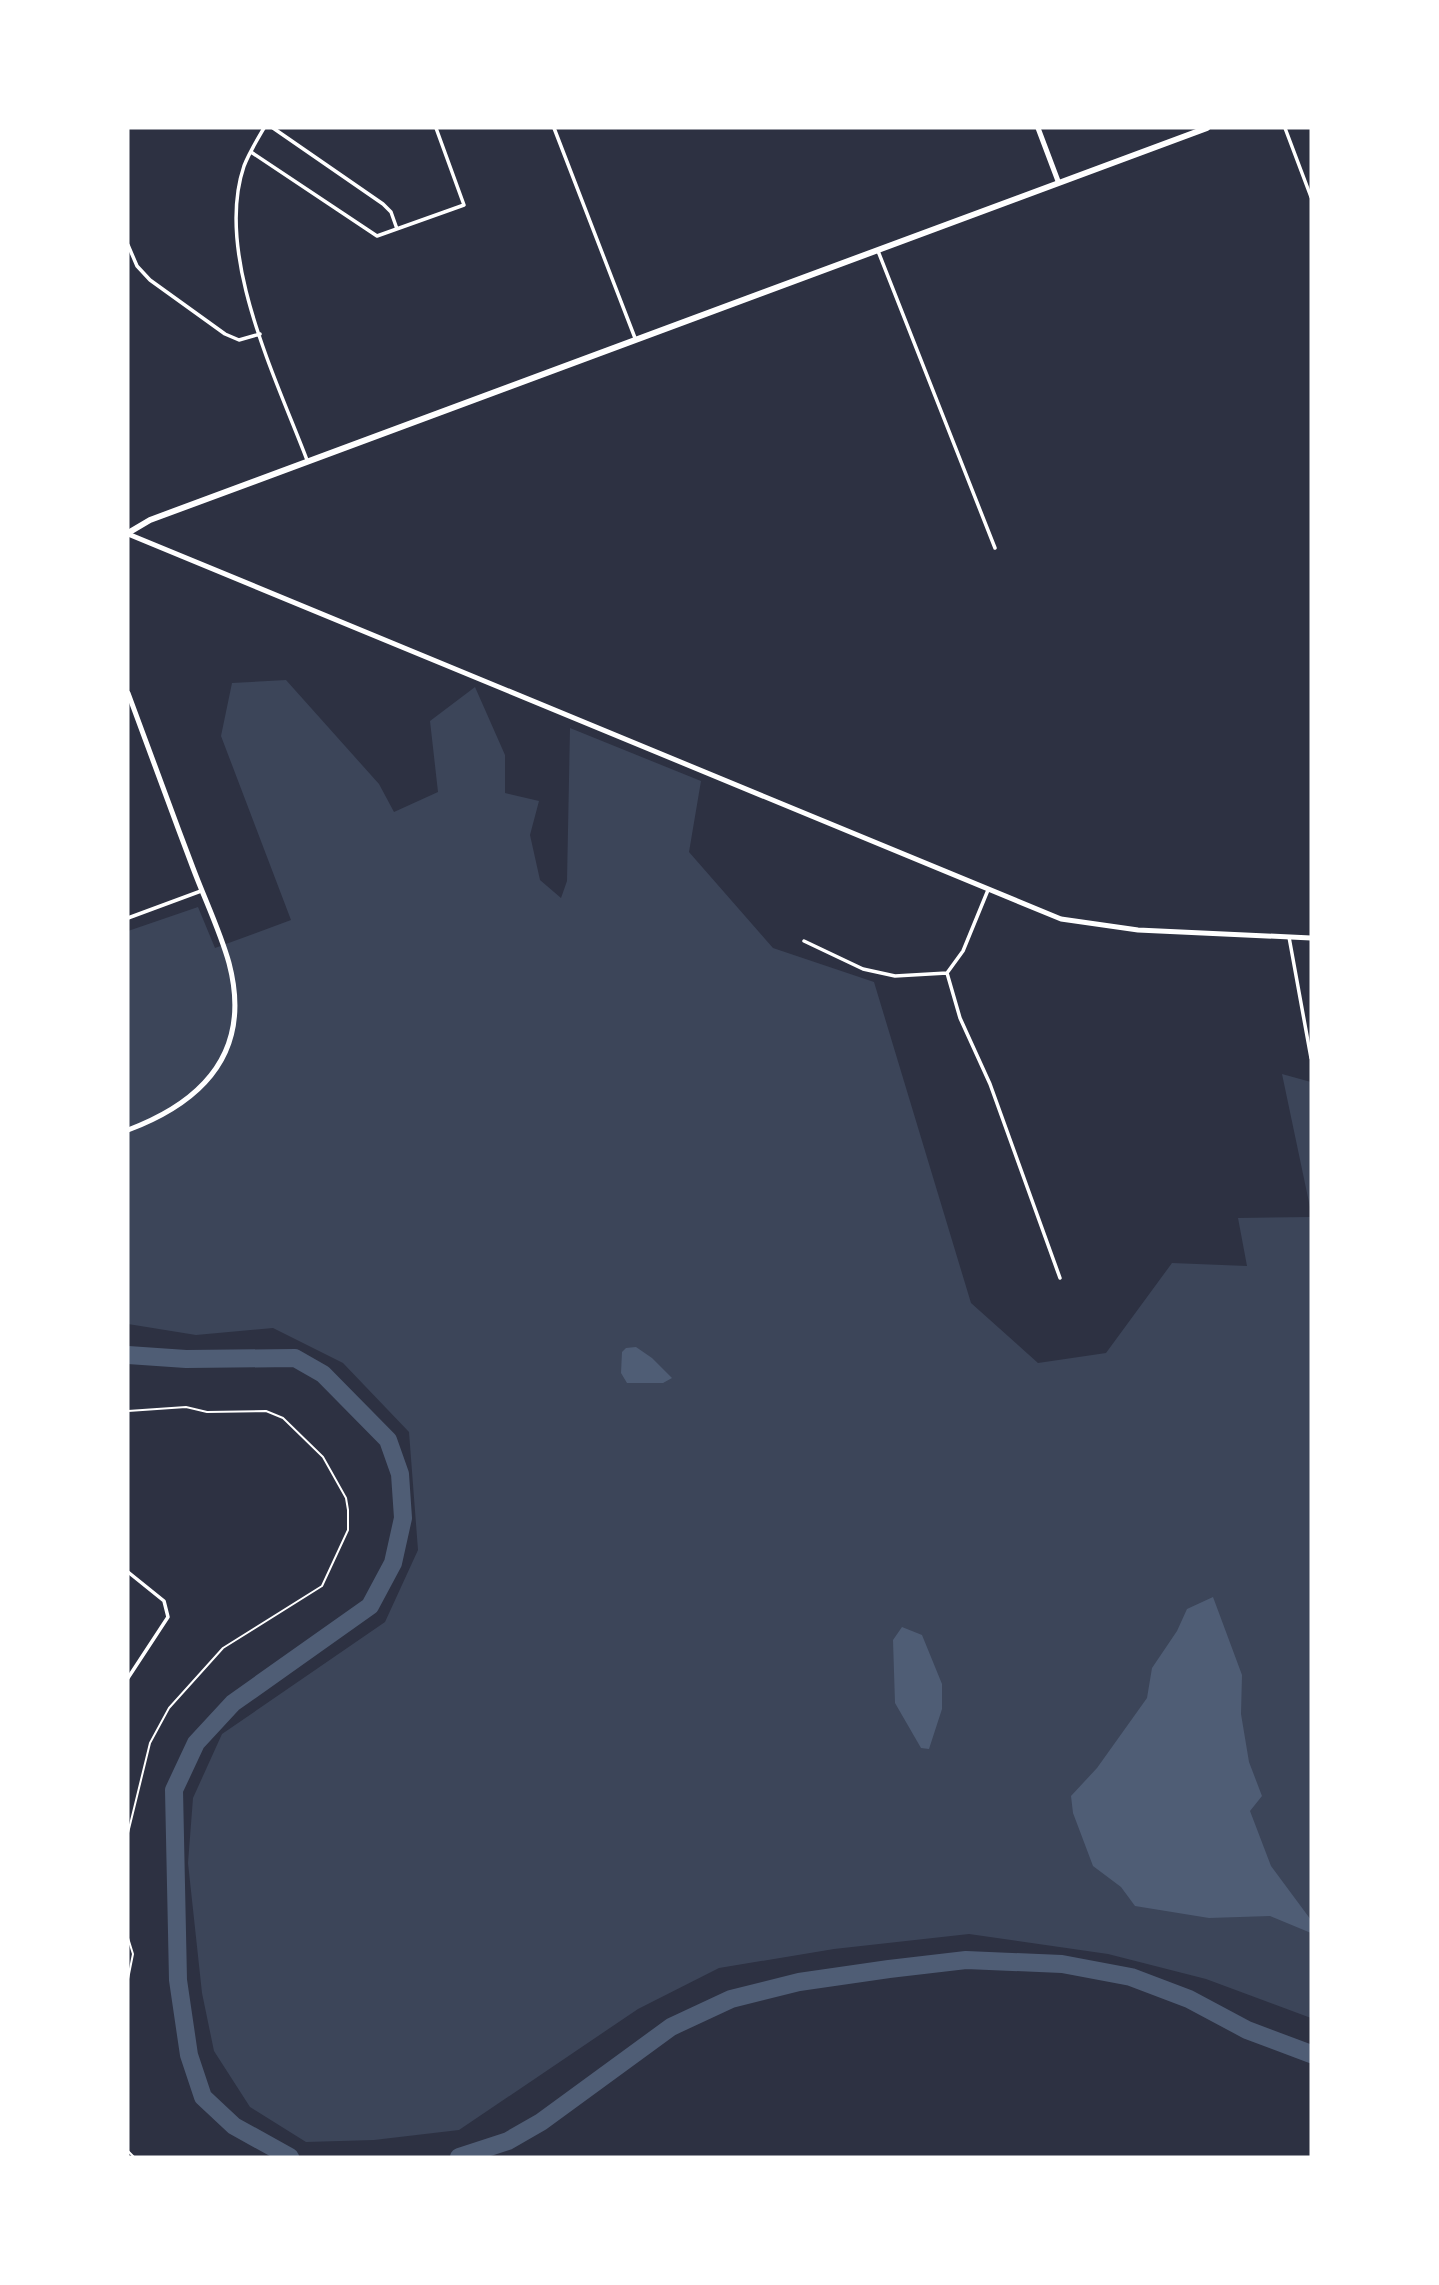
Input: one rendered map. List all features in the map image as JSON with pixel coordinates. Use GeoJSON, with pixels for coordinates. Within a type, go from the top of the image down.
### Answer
{"type":"FeatureCollection","features":[{"type":"Feature","properties":{"kind":"main road"},"geometry":{"type":"LineString","coordinates":[[128,534],[150,520],[307,460],[1207,128]]}},
{"type":"Feature","properties":{"kind":"street"},"geometry":{"type":"LineString","coordinates":[[264,128],[251,152],[240,186],[240,254],[244,287],[307,460]]}},
{"type":"Feature","properties":{"kind":"street"},"geometry":{"type":"LineString","coordinates":[[273,128],[383,204],[391,212],[397,229]]}},
{"type":"Feature","properties":{"kind":"street"},"geometry":{"type":"LineString","coordinates":[[251,152],[377,236],[464,205],[436,128]]}},
{"type":"Feature","properties":{"kind":"street"},"geometry":{"type":"LineString","coordinates":[[554,128],[635,338]]}},
{"type":"Feature","properties":{"kind":"street"},"geometry":{"type":"LineString","coordinates":[[1038,128],[1058,181]]}},
{"type":"Feature","properties":{"kind":"street"},"geometry":{"type":"LineString","coordinates":[[1285,128],[1311,197]]}},
{"type":"Feature","properties":{"kind":"street"},"geometry":{"type":"LineString","coordinates":[[128,246],[137,266],[150,280],[225,334],[239,340],[260,334]]}},
{"type":"Feature","properties":{"kind":"street"},"geometry":{"type":"LineString","coordinates":[[877,248],[995,548]]}},
{"type":"Feature","properties":{"kind":"street"},"geometry":{"type":"LineString","coordinates":[[128,534],[1061,919],[1093,925],[1311,938]]}},
{"type":"Feature","properties":{"kind":"street"},"geometry":{"type":"LineString","coordinates":[[128,694],[202,891],[233,981],[235,1004],[227,1047],[218,1066],[190,1098],[165,1114],[128,1129]]}},
{"type":"Feature","properties":{"kind":"street"},"geometry":{"type":"LineString","coordinates":[[947,973],[963,951],[988,890]]}},
{"type":"Feature","properties":{"kind":"street"},"geometry":{"type":"LineString","coordinates":[[128,918],[202,891]]}},
{"type":"Feature","properties":{"kind":"street"},"geometry":{"type":"LineString","coordinates":[[1289,937],[1311,1058]]}},
{"type":"Feature","properties":{"kind":"street"},"geometry":{"type":"LineString","coordinates":[[804,941],[863,969],[895,976],[947,973]]}},
{"type":"Feature","properties":{"kind":"street"},"geometry":{"type":"LineString","coordinates":[[947,973],[960,1018],[990,1084],[1060,1278]]}},
{"type":"Feature","properties":{"kind":"street"},"geometry":{"type":"LineString","coordinates":[[128,1572],[157,1594],[167,1608],[164,1626],[128,1678]]}},
{"type":"Feature","properties":{"kind":"path"},"geometry":{"type":"LineString","coordinates":[[128,1411],[186,1407],[207,1412],[266,1411],[283,1418],[323,1457],[346,1498],[348,1530],[322,1586],[223,1648],[169,1708],[150,1743],[128,1833]]}},
{"type":"Feature","properties":{"kind":"path"},"geometry":{"type":"LineString","coordinates":[[128,1938],[133,1954],[128,1979]]}},
{"type":"Feature","properties":{"kind":"path"},"geometry":{"type":"LineString","coordinates":[[128,2151],[134,2157]]}},
{"type":"Feature","properties":{"kind":"shaded area"},"geometry":{"type":"Polygon","coordinates":[[[286,680],[379,784],[394,812],[438,792],[430,721],[475,687],[505,755],[505,793],[539,801],[530,835],[540,880],[561,898],[567,881],[570,728],[701,781],[689,852],[773,948],[874,982],[971,1303],[1038,1363],[1106,1353],[1172,1263],[1247,1266],[1238,1218],[1311,1217],[1311,2018],[1206,1979],[1108,1954],[969,1934],[834,1949],[719,1968],[638,2009],[459,2130],[374,2140],[306,2142],[250,2107],[214,2051],[202,1993],[188,1863],[193,1798],[222,1734],[385,1622],[418,1550],[409,1432],[343,1363],[273,1328],[196,1335],[128,1324],[128,931],[198,907],[215,948],[291,920],[221,736],[232,683],[286,680]]]}},
{"type":"Feature","properties":{"kind":"shaded area"},"geometry":{"type":"Polygon","coordinates":[[[1282,1074],[1311,1082],[1311,1212],[1282,1074]]]}},
{"type":"Feature","properties":{"kind":"shaded area"},"geometry":{"type":"Polygon","coordinates":[[[636,1347],[652,1358],[672,1378],[663,1383],[627,1383],[621,1373],[622,1352],[626,1348],[636,1347]]]}},
{"type":"Feature","properties":{"kind":"shaded area"},"geometry":{"type":"Polygon","coordinates":[[[1213,1597],[1242,1675],[1241,1714],[1249,1762],[1262,1796],[1250,1811],[1271,1866],[1311,1920],[1311,1933],[1270,1916],[1209,1918],[1135,1906],[1121,1887],[1093,1866],[1073,1813],[1071,1796],[1097,1768],[1147,1698],[1152,1668],[1177,1631],[1187,1609],[1213,1597]]]}},
{"type":"Feature","properties":{"kind":"shaded area"},"geometry":{"type":"Polygon","coordinates":[[[902,1627],[922,1635],[942,1684],[942,1709],[929,1749],[921,1748],[895,1703],[893,1640],[902,1627]]]}},
{"type":"Feature","properties":{"kind":"waterway"},"geometry":{"type":"LineString","coordinates":[[128,1355],[186,1359],[295,1358],[323,1374],[388,1440],[400,1474],[403,1518],[393,1563],[370,1606],[233,1703],[196,1743],[174,1790],[178,1980],[189,2055],[203,2097],[234,2126],[290,2157]]}},
{"type":"Feature","properties":{"kind":"waterway"},"geometry":{"type":"LineString","coordinates":[[459,2157],[508,2141],[541,2122],[671,2027],[731,1999],[799,1982],[889,1969],[966,1960],[1062,1964],[1131,1977],[1189,1999],[1247,2030],[1311,2054]]}}]}
